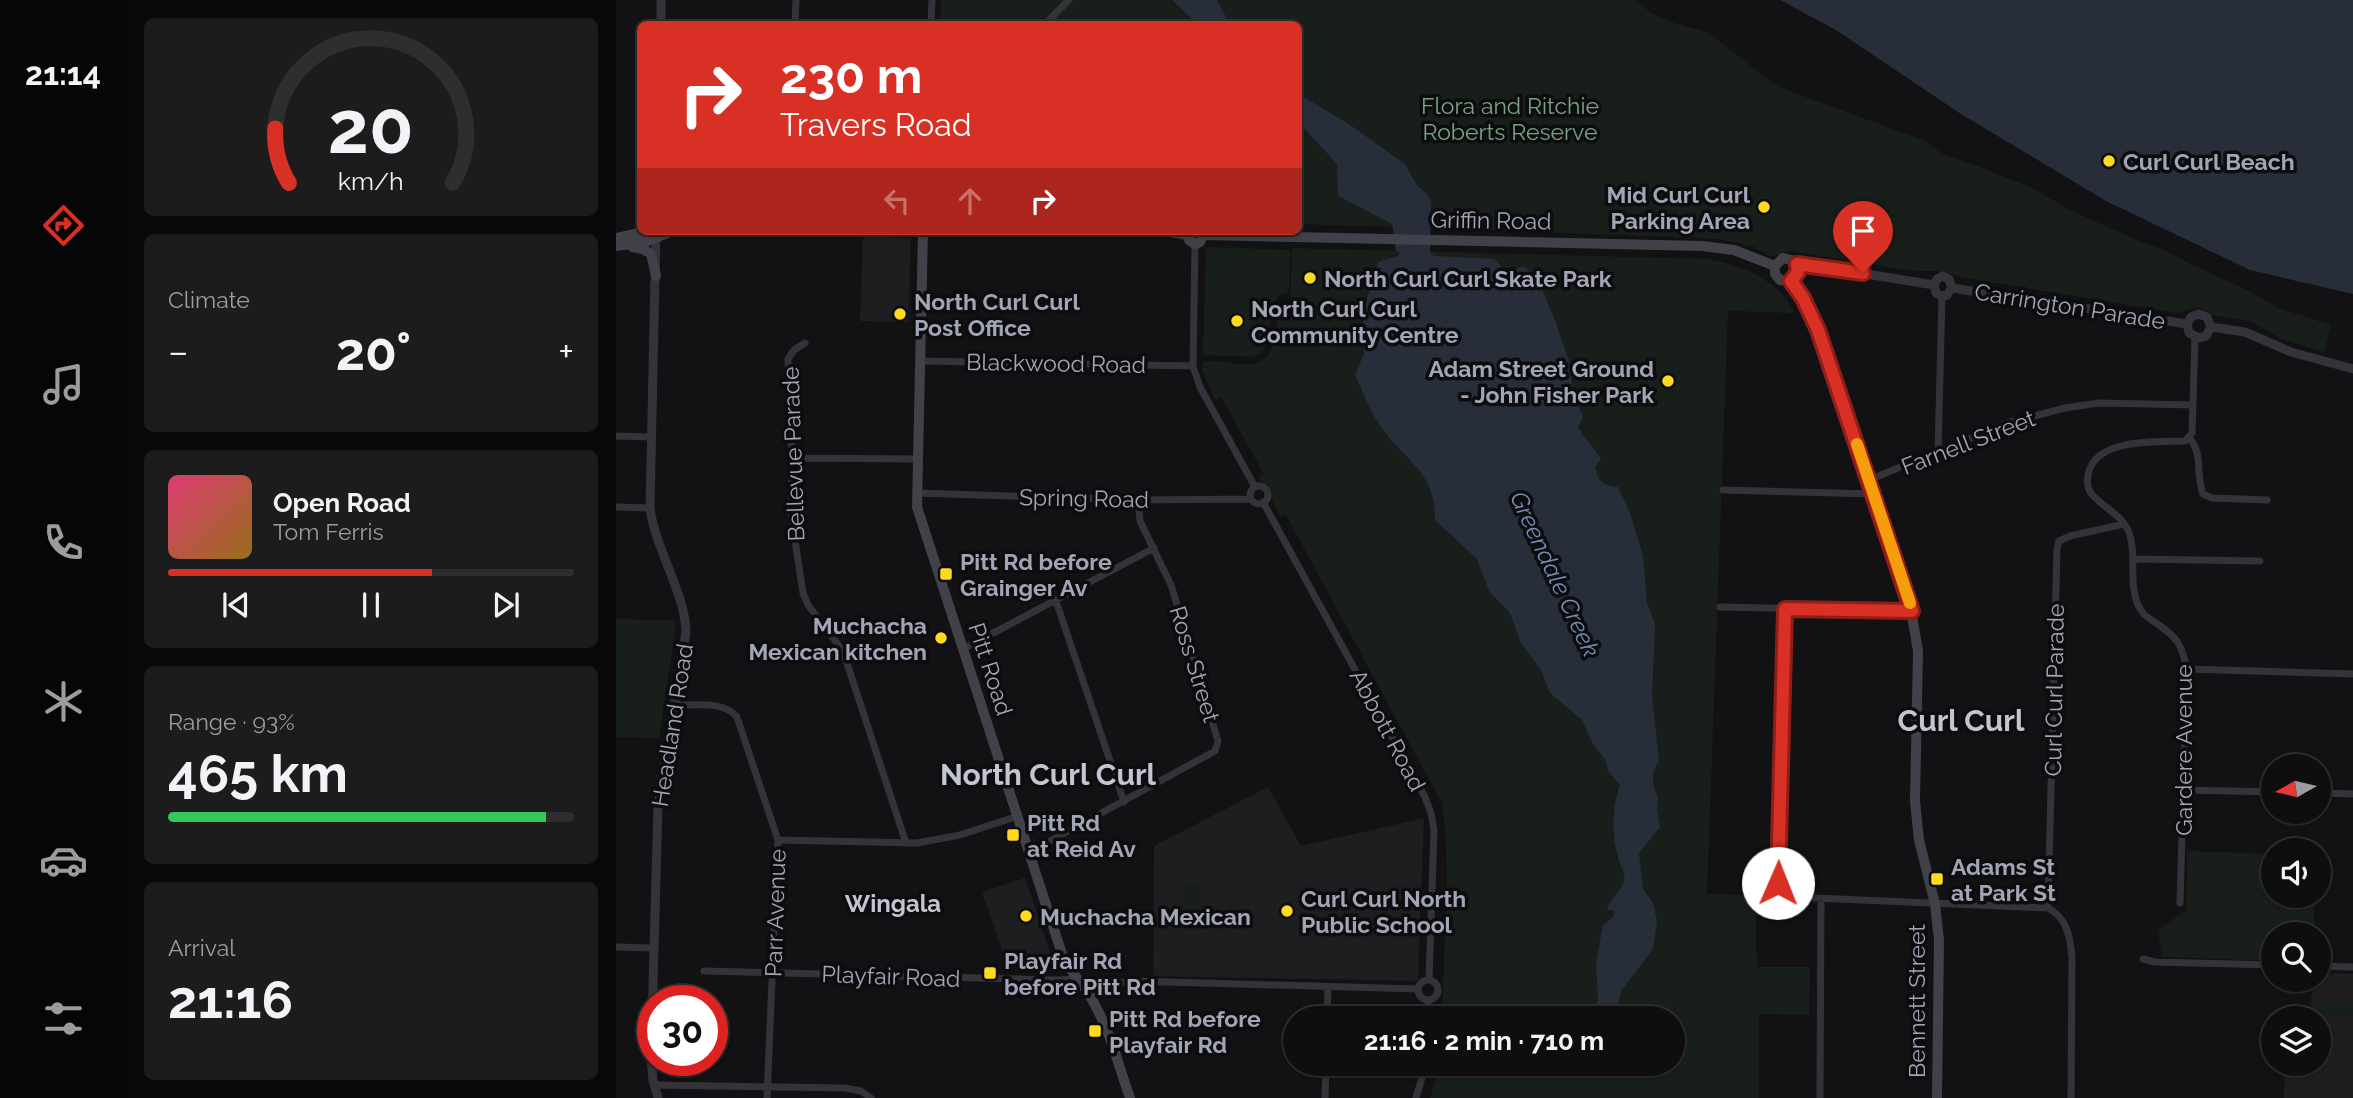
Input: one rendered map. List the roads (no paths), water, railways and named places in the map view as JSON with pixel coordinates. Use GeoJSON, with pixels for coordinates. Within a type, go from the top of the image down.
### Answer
{"type":"FeatureCollection","features":[{"type":"Feature","properties":{"kind":"main road"},"geometry":{"type":"LineString","coordinates":[[618,243],[649,235]]}},
{"type":"Feature","properties":{"kind":"main road","name":"Pitt Road"},"geometry":{"type":"LineString","coordinates":[[923,235],[916,493],[920,518],[1062,954],[1089,994],[1105,1027],[1130,1098]]}},
{"type":"Feature","properties":{"kind":"main road","name":"Griffin Road"},"geometry":{"type":"LineString","coordinates":[[1195,235],[1716,247],[1734,250],[1775,267]]}},
{"type":"Feature","properties":{"kind":"main road"},"geometry":{"type":"LineString","coordinates":[[618,243],[649,252],[656,276]]}},
{"type":"Feature","properties":{"kind":"main road"},"geometry":{"type":"LineString","coordinates":[[1787,258],[1797,264],[1798,272],[1791,281],[1783,281],[1777,277],[1775,267],[1780,260],[1787,258]]}},
{"type":"Feature","properties":{"kind":"main road","name":"Bennett Street"},"geometry":{"type":"LineString","coordinates":[[1791,281],[1803,298],[1818,330],[1912,611],[1918,651],[1916,823],[1935,904],[1939,940],[1937,1098]]}},
{"type":"Feature","properties":{"kind":"street"},"geometry":{"type":"LineString","coordinates":[[661,0],[661,21]]}},
{"type":"Feature","properties":{"kind":"street"},"geometry":{"type":"LineString","coordinates":[[795,21],[796,0]]}},
{"type":"Feature","properties":{"kind":"street"},"geometry":{"type":"LineString","coordinates":[[931,21],[932,0]]}},
{"type":"Feature","properties":{"kind":"street"},"geometry":{"type":"LineString","coordinates":[[1048,21],[1069,0]]}},
{"type":"Feature","properties":{"kind":"street","name":"Headland Road"},"geometry":{"type":"LineString","coordinates":[[653,235],[656,276],[650,508],[686,626],[658,807],[651,1056],[658,1098]]}},
{"type":"Feature","properties":{"kind":"street","name":"Abbott Road"},"geometry":{"type":"LineString","coordinates":[[1195,235],[1193,366],[1200,387],[1255,487],[1266,489],[1267,498],[1263,502],[1432,813],[1434,830],[1429,980],[1437,984],[1438,990],[1434,998],[1428,1000],[1428,1006]]}},
{"type":"Feature","properties":{"kind":"street"},"geometry":{"type":"LineString","coordinates":[[1797,264],[1934,285]]}},
{"type":"Feature","properties":{"kind":"street"},"geometry":{"type":"LineString","coordinates":[[1940,277],[1946,277],[1951,281],[1952,288],[1950,293],[1941,296],[1934,290],[1934,285],[1940,277]]}},
{"type":"Feature","properties":{"kind":"street","name":"Carrington Parade"},"geometry":{"type":"LineString","coordinates":[[1952,288],[2187,324]]}},
{"type":"Feature","properties":{"kind":"street"},"geometry":{"type":"LineString","coordinates":[[1938,453],[1941,296]]}},
{"type":"Feature","properties":{"kind":"street"},"geometry":{"type":"LineString","coordinates":[[2195,338],[2189,333],[2187,324],[2190,317],[2199,314],[2207,317],[2211,327]]}},
{"type":"Feature","properties":{"kind":"street"},"geometry":{"type":"LineString","coordinates":[[2195,338],[2206,336],[2211,327]]}},
{"type":"Feature","properties":{"kind":"street"},"geometry":{"type":"LineString","coordinates":[[2211,327],[2245,332],[2291,352],[2353,369]]}},
{"type":"Feature","properties":{"kind":"street"},"geometry":{"type":"LineString","coordinates":[[2124,524],[2090,491],[2087,478],[2091,464],[2117,447],[2133,442],[2185,442],[2190,438],[2195,338]]}},
{"type":"Feature","properties":{"kind":"street","name":"Bellevue Parade"},"geometry":{"type":"LineString","coordinates":[[805,343],[794,350],[788,359],[792,458],[790,514],[803,593],[808,605],[843,651],[905,843]]}},
{"type":"Feature","properties":{"kind":"street","name":"Blackwood Road"},"geometry":{"type":"LineString","coordinates":[[919,360],[1193,366]]}},
{"type":"Feature","properties":{"kind":"street","name":"Farnell Street"},"geometry":{"type":"LineString","coordinates":[[1869,480],[2007,423],[2065,408],[2099,403],[2193,405]]}},
{"type":"Feature","properties":{"kind":"street"},"geometry":{"type":"LineString","coordinates":[[616,436],[652,437]]}},
{"type":"Feature","properties":{"kind":"street"},"geometry":{"type":"LineString","coordinates":[[2190,438],[2199,454],[2199,485],[2203,494],[2212,498],[2267,500]]}},
{"type":"Feature","properties":{"kind":"street"},"geometry":{"type":"LineString","coordinates":[[792,458],[917,459]]}},
{"type":"Feature","properties":{"kind":"street"},"geometry":{"type":"LineString","coordinates":[[1255,487],[1250,493],[1251,499],[1255,503],[1263,502]]}},
{"type":"Feature","properties":{"kind":"street"},"geometry":{"type":"LineString","coordinates":[[1723,490],[1874,494]]}},
{"type":"Feature","properties":{"kind":"street","name":"Spring Road"},"geometry":{"type":"LineString","coordinates":[[916,493],[1138,500],[1251,499]]}},
{"type":"Feature","properties":{"kind":"street","name":"Ross Street"},"geometry":{"type":"LineString","coordinates":[[1030,852],[1215,751],[1218,741],[1171,585],[1140,521],[1138,500]]}},
{"type":"Feature","properties":{"kind":"street"},"geometry":{"type":"LineString","coordinates":[[616,507],[650,508]]}},
{"type":"Feature","properties":{"kind":"street","name":"Gardere Avenue"},"geometry":{"type":"LineString","coordinates":[[2124,524],[2128,531],[2133,559],[2134,596],[2143,614],[2171,633],[2182,645],[2187,669],[2180,903]]}},
{"type":"Feature","properties":{"kind":"street","name":"Curl Curl Parade"},"geometry":{"type":"LineString","coordinates":[[2048,908],[2057,549],[2059,541],[2070,536],[2124,524]]}},
{"type":"Feature","properties":{"kind":"street"},"geometry":{"type":"LineString","coordinates":[[963,649],[1154,548]]}},
{"type":"Feature","properties":{"kind":"street"},"geometry":{"type":"LineString","coordinates":[[2133,559],[2260,561]]}},
{"type":"Feature","properties":{"kind":"street"},"geometry":{"type":"LineString","coordinates":[[1056,601],[1124,802]]}},
{"type":"Feature","properties":{"kind":"street"},"geometry":{"type":"LineString","coordinates":[[1720,607],[1912,611]]}},
{"type":"Feature","properties":{"kind":"street"},"geometry":{"type":"LineString","coordinates":[[1785,609],[1778,883],[1782,894],[1821,899],[2048,908],[2062,918],[2070,937],[2071,1098]]}},
{"type":"Feature","properties":{"kind":"street"},"geometry":{"type":"LineString","coordinates":[[2187,669],[2353,674]]}},
{"type":"Feature","properties":{"kind":"street","name":"Parr Avenue"},"geometry":{"type":"LineString","coordinates":[[674,705],[720,706],[729,709],[737,717],[778,840],[767,1098]]}},
{"type":"Feature","properties":{"kind":"street"},"geometry":{"type":"LineString","coordinates":[[2183,790],[2261,792]]}},
{"type":"Feature","properties":{"kind":"street"},"geometry":{"type":"LineString","coordinates":[[2331,793],[2353,794]]}},
{"type":"Feature","properties":{"kind":"street"},"geometry":{"type":"LineString","coordinates":[[778,840],[926,842],[960,835],[1018,816]]}},
{"type":"Feature","properties":{"kind":"street"},"geometry":{"type":"LineString","coordinates":[[1820,1098],[1821,899]]}},
{"type":"Feature","properties":{"kind":"street"},"geometry":{"type":"LineString","coordinates":[[616,947],[653,948]]}},
{"type":"Feature","properties":{"kind":"street"},"geometry":{"type":"LineString","coordinates":[[2143,958],[2155,962],[2261,965]]}},
{"type":"Feature","properties":{"kind":"street"},"geometry":{"type":"LineString","coordinates":[[2331,966],[2353,967]]}},
{"type":"Feature","properties":{"kind":"street","name":"Playfair Road"},"geometry":{"type":"LineString","coordinates":[[704,971],[1079,979]]}},
{"type":"Feature","properties":{"kind":"street"},"geometry":{"type":"LineString","coordinates":[[1428,1000],[1420,995],[1418,989],[1420,984],[1429,980]]}},
{"type":"Feature","properties":{"kind":"street"},"geometry":{"type":"LineString","coordinates":[[1089,994],[1105,986],[1132,981],[1418,989]]}},
{"type":"Feature","properties":{"kind":"street"},"geometry":{"type":"LineString","coordinates":[[1327,1006],[1328,987]]}},
{"type":"Feature","properties":{"kind":"street"},"geometry":{"type":"LineString","coordinates":[[1325,1098],[1326,1076]]}},
{"type":"Feature","properties":{"kind":"street"},"geometry":{"type":"LineString","coordinates":[[1416,1098],[1422,1076]]}},
{"type":"Feature","properties":{"kind":"street"},"geometry":{"type":"LineString","coordinates":[[654,1085],[851,1089],[861,1091],[872,1098]]}},
{"type":"Feature","properties":{"kind":"street"},"geometry":{"type":"LineString","coordinates":[[851,1089],[852,1098]]}},
{"type":"Feature","properties":{"kind":"water"},"geometry":{"type":"Polygon","coordinates":[[[1172,0],[1217,0],[1228,21],[1194,21],[1172,0]]]}},
{"type":"Feature","properties":{"kind":"water"},"geometry":{"type":"Polygon","coordinates":[[[1780,0],[2353,0],[2353,294],[2250,270],[2106,201],[1961,114],[1836,30],[1780,0]]]}},
{"type":"Feature","properties":{"kind":"water","name":"Greendale Creek"},"geometry":{"type":"Polygon","coordinates":[[[1302,96],[1349,124],[1405,164],[1431,202],[1430,252],[1434,256],[1494,259],[1507,273],[1523,266],[1536,276],[1569,361],[1573,393],[1583,417],[1578,427],[1601,459],[1595,467],[1598,476],[1605,484],[1618,487],[1630,513],[1643,556],[1647,604],[1655,624],[1652,696],[1659,761],[1654,769],[1653,779],[1658,797],[1660,827],[1639,853],[1643,889],[1653,903],[1657,922],[1653,949],[1621,991],[1618,1006],[1596,1006],[1598,997],[1596,964],[1603,925],[1613,917],[1615,911],[1607,909],[1623,885],[1624,878],[1614,832],[1615,803],[1620,785],[1608,771],[1605,759],[1593,744],[1582,720],[1550,693],[1541,670],[1521,643],[1510,613],[1489,591],[1477,559],[1435,520],[1434,503],[1424,477],[1388,436],[1369,406],[1355,375],[1364,354],[1363,313],[1378,262],[1398,256],[1400,252],[1396,251],[1392,224],[1338,196],[1337,164],[1302,126],[1302,96]]]}},
{"type":"Feature","properties":{"kind":"place","name":"Curl Curl Beach"},"geometry":{"type":"Point","coordinates":[2109,161]}},
{"type":"Feature","properties":{"kind":"place","name":"Mid Curl Curl Parking Area"},"geometry":{"type":"Point","coordinates":[1764,207]}},
{"type":"Feature","properties":{"kind":"place","name":"North Curl Curl Skate Park"},"geometry":{"type":"Point","coordinates":[1310,278]}},
{"type":"Feature","properties":{"kind":"place","name":"North Curl Curl Post Office"},"geometry":{"type":"Point","coordinates":[900,314]}},
{"type":"Feature","properties":{"kind":"place","name":"North Curl Curl Community Centre"},"geometry":{"type":"Point","coordinates":[1237,321]}},
{"type":"Feature","properties":{"kind":"place","name":"Adam Street Ground - John Fisher Park"},"geometry":{"type":"Point","coordinates":[1668,381]}},
{"type":"Feature","properties":{"kind":"place","name":"Pitt Rd before Grainger Av"},"geometry":{"type":"Point","coordinates":[946,574]}},
{"type":"Feature","properties":{"kind":"place","name":"Muchacha Mexican kitchen"},"geometry":{"type":"Point","coordinates":[941,638]}},
{"type":"Feature","properties":{"kind":"place","name":"Pitt Rd at Reid Av"},"geometry":{"type":"Point","coordinates":[1013,835]}},
{"type":"Feature","properties":{"kind":"place","name":"Adams St at Park St"},"geometry":{"type":"Point","coordinates":[1937,879]}},
{"type":"Feature","properties":{"kind":"place","name":"Curl Curl North Public School"},"geometry":{"type":"Point","coordinates":[1287,911]}},
{"type":"Feature","properties":{"kind":"place","name":"Muchacha Mexican"},"geometry":{"type":"Point","coordinates":[1026,916]}},
{"type":"Feature","properties":{"kind":"place","name":"Playfair Rd before Pitt Rd"},"geometry":{"type":"Point","coordinates":[990,973]}},
{"type":"Feature","properties":{"kind":"place","name":"Pitt Rd before Playfair Rd"},"geometry":{"type":"Point","coordinates":[1095,1031]}},
{"type":"Feature","properties":{"kind":"district","name":"Curl Curl"},"geometry":{"type":"Point","coordinates":[1961,720]}},
{"type":"Feature","properties":{"kind":"district","name":"North Curl Curl"},"geometry":{"type":"Point","coordinates":[1048,774]}},
{"type":"Feature","properties":{"kind":"district","name":"Wingala"},"geometry":{"type":"Point","coordinates":[893,903]}},
{"type":"Feature","properties":{"kind":"park label","name":"Flora and Ritchie Roberts Reserve"},"geometry":{"type":"Point","coordinates":[1510,118]}}]}
